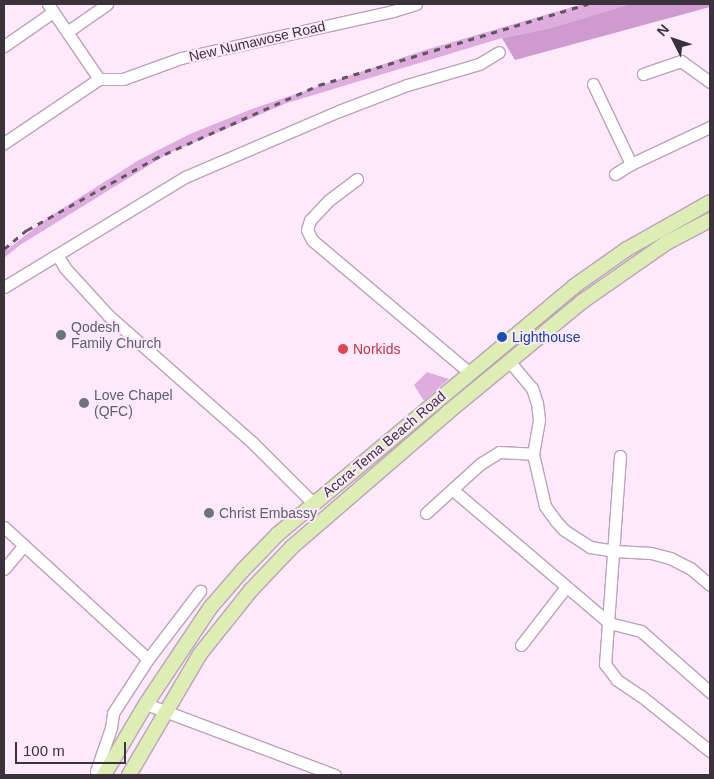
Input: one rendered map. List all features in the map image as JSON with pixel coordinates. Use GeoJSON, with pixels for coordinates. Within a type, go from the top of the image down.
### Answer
{"type":"FeatureCollection","features":[{"type":"Feature","properties":{"kind":"main road","name":"Accra-Tema Beach Road"},"geometry":{"type":"LineString","coordinates":[[103,775],[146,704],[210,608],[242,571],[313,503],[370,458],[573,287],[627,249],[710,202]]}},
{"type":"Feature","properties":{"kind":"main road","name":"Accra-Tema Beach Road"},"geometry":{"type":"LineString","coordinates":[[129,775],[200,654],[223,623],[251,590],[324,517],[582,301],[666,243],[710,220]]}},
{"type":"Feature","properties":{"kind":"main road"},"geometry":{"type":"LineString","coordinates":[[313,503],[324,517]]}},
{"type":"Feature","properties":{"kind":"street"},"geometry":{"type":"LineString","coordinates":[[67,32],[107,4]]}},
{"type":"Feature","properties":{"kind":"street","name":"New Numawose Road"},"geometry":{"type":"LineString","coordinates":[[99,79],[123,79],[180,58],[393,11],[416,4]]}},
{"type":"Feature","properties":{"kind":"street"},"geometry":{"type":"LineString","coordinates":[[4,46],[51,8],[99,79],[4,144]]}},
{"type":"Feature","properties":{"kind":"street"},"geometry":{"type":"LineString","coordinates":[[4,287],[185,177],[339,111],[407,85],[479,64],[499,52]]}},
{"type":"Feature","properties":{"kind":"street"},"geometry":{"type":"LineString","coordinates":[[643,74],[681,61],[710,82]]}},
{"type":"Feature","properties":{"kind":"street"},"geometry":{"type":"LineString","coordinates":[[594,84],[631,164]]}},
{"type":"Feature","properties":{"kind":"street"},"geometry":{"type":"LineString","coordinates":[[615,174],[631,164],[710,127]]}},
{"type":"Feature","properties":{"kind":"street"},"geometry":{"type":"LineString","coordinates":[[356,179],[328,201],[310,220],[307,230],[312,240],[470,373]]}},
{"type":"Feature","properties":{"kind":"street"},"geometry":{"type":"LineString","coordinates":[[56,255],[65,268],[109,316],[253,444],[313,503]]}},
{"type":"Feature","properties":{"kind":"street"},"geometry":{"type":"LineString","coordinates":[[509,361],[532,388],[537,403],[538,420],[533,454],[546,506],[554,520],[578,540],[590,546],[614,551],[651,552],[670,558],[690,568],[710,585]]}},
{"type":"Feature","properties":{"kind":"street"},"geometry":{"type":"LineString","coordinates":[[426,513],[480,464],[499,452],[533,454]]}},
{"type":"Feature","properties":{"kind":"street"},"geometry":{"type":"LineString","coordinates":[[620,456],[605,664],[617,680],[641,696],[710,751]]}},
{"type":"Feature","properties":{"kind":"street"},"geometry":{"type":"LineString","coordinates":[[453,490],[609,623],[641,631],[710,692]]}},
{"type":"Feature","properties":{"kind":"street"},"geometry":{"type":"LineString","coordinates":[[4,526],[148,659]]}},
{"type":"Feature","properties":{"kind":"street"},"geometry":{"type":"LineString","coordinates":[[4,569],[24,545]]}},
{"type":"Feature","properties":{"kind":"street"},"geometry":{"type":"LineString","coordinates":[[521,645],[566,586]]}},
{"type":"Feature","properties":{"kind":"street"},"geometry":{"type":"LineString","coordinates":[[103,775],[96,770],[111,728],[113,713],[148,659],[200,591]]}},
{"type":"Feature","properties":{"kind":"street"},"geometry":{"type":"LineString","coordinates":[[146,704],[335,775]]}},
{"type":"Feature","properties":{"kind":"shaded area"},"geometry":{"type":"Polygon","coordinates":[[[583,4],[630,4],[551,28],[502,38],[287,103],[169,153],[20,245],[4,258],[4,252],[49,217],[139,160],[190,134],[252,109],[425,50],[583,4]]]}},
{"type":"Feature","properties":{"kind":"shaded area"},"geometry":{"type":"Polygon","coordinates":[[[630,4],[710,4],[710,7],[515,60],[502,38],[551,28],[630,4]]]}},
{"type":"Feature","properties":{"kind":"shaded area"},"geometry":{"type":"Polygon","coordinates":[[[427,372],[449,379],[424,401],[414,385],[427,372]]]}},
{"type":"Feature","properties":{"kind":"railway"},"geometry":{"type":"LineString","coordinates":[[4,249],[27,230],[154,159],[319,85],[588,4]]}},
{"type":"Feature","properties":{"kind":"place","name":"Qodesh Family Church"},"geometry":{"type":"Point","coordinates":[61,335]}},
{"type":"Feature","properties":{"kind":"place","name":"Lighthouse"},"geometry":{"type":"Point","coordinates":[502,337]}},
{"type":"Feature","properties":{"kind":"place","name":"Norkids"},"geometry":{"type":"Point","coordinates":[343,349]}},
{"type":"Feature","properties":{"kind":"place","name":"Love Chapel (QFC)"},"geometry":{"type":"Point","coordinates":[84,403]}},
{"type":"Feature","properties":{"kind":"place","name":"Christ Embassy"},"geometry":{"type":"Point","coordinates":[209,513]}}]}
